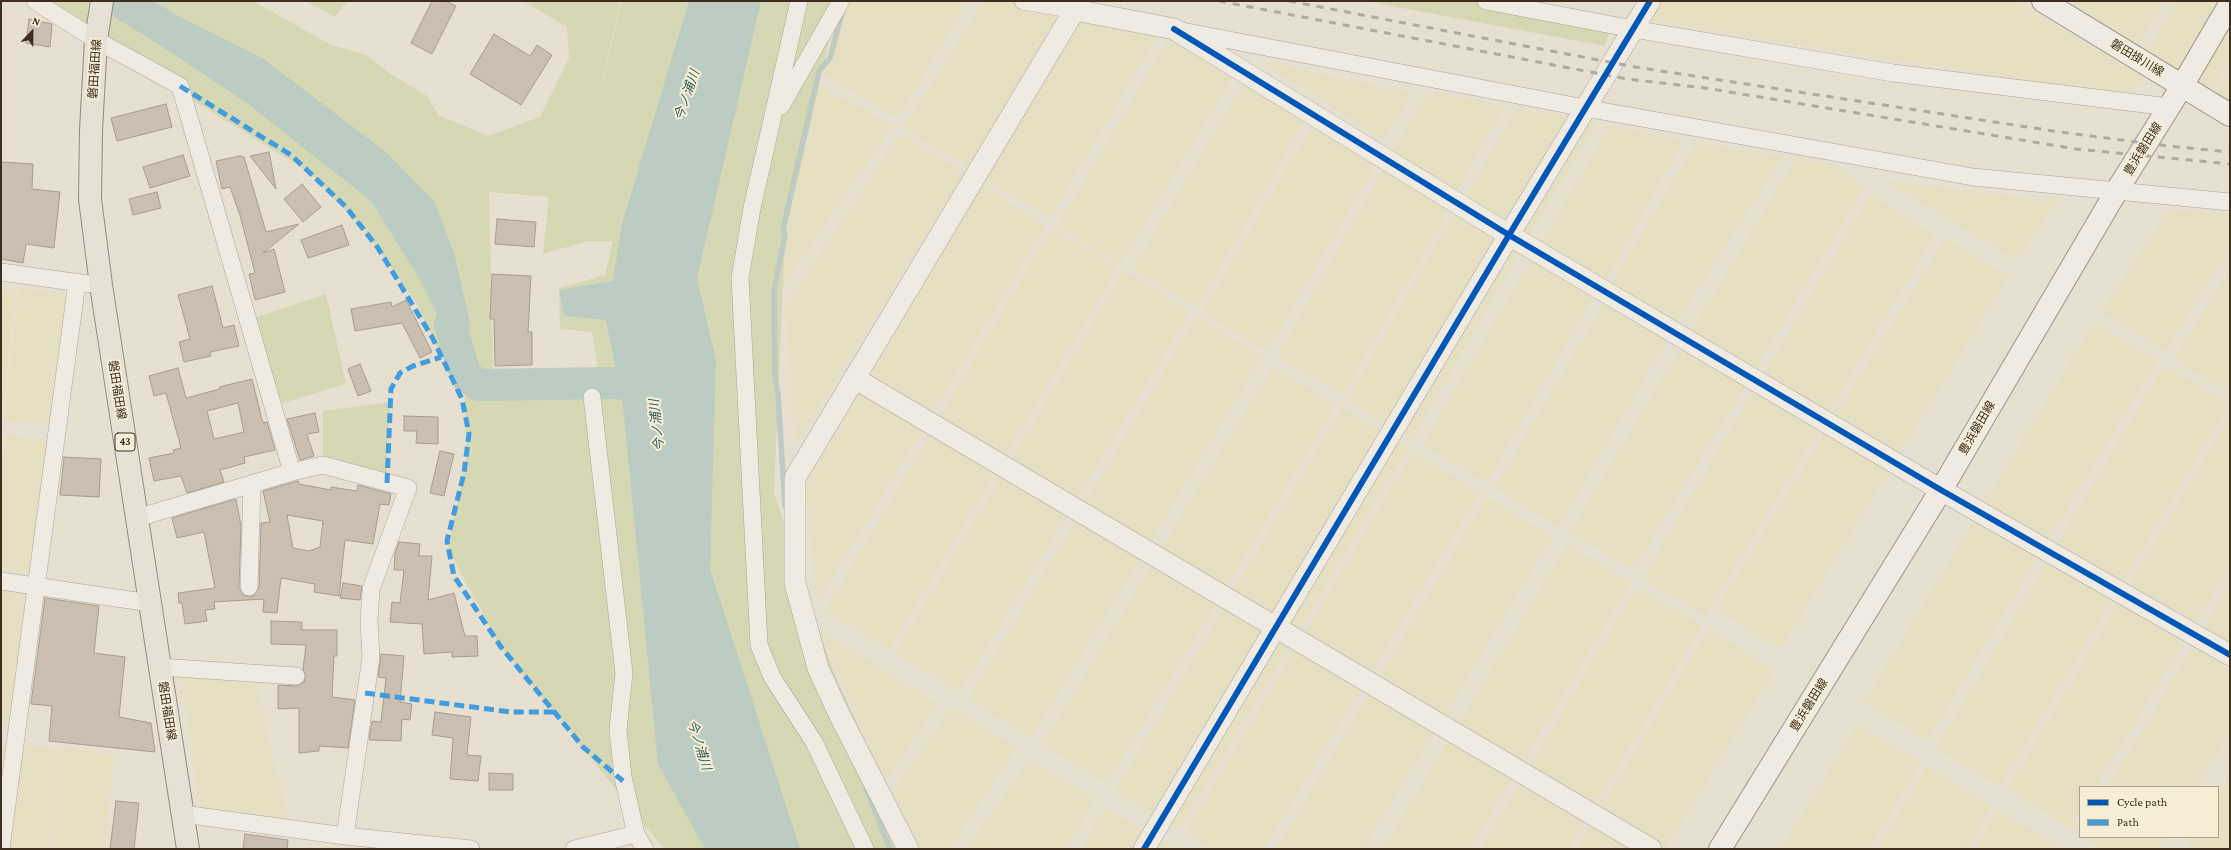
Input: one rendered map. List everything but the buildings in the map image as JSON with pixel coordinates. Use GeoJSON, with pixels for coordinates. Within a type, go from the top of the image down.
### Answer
{"type":"FeatureCollection","features":[{"type":"Feature","properties":{"kind":"main road","name":"磐田福田線"},"geometry":{"type":"LineString","coordinates":[[102,1],[97,37],[91,130],[90,199],[101,285],[188,849]]}},
{"type":"Feature","properties":{"kind":"main road","name":"磐田掛川線"},"geometry":{"type":"LineString","coordinates":[[2043,1],[2230,115]]}},
{"type":"Feature","properties":{"kind":"main road","name":"豊浜磐田線"},"geometry":{"type":"LineString","coordinates":[[1720,849],[1941,490],[2116,192],[2182,86],[2230,4]]}},
{"type":"Feature","properties":{"kind":"street"},"geometry":{"type":"LineString","coordinates":[[34,1],[180,86],[292,472]]}},
{"type":"Feature","properties":{"kind":"street"},"geometry":{"type":"LineString","coordinates":[[799,1],[752,208],[740,278],[759,645],[772,678],[814,742],[865,849]]}},
{"type":"Feature","properties":{"kind":"street"},"geometry":{"type":"LineString","coordinates":[[773,120],[841,1]]}},
{"type":"Feature","properties":{"kind":"street"},"geometry":{"type":"LineString","coordinates":[[1022,1],[1078,6],[1174,29],[1585,108],[1973,177],[2230,202]]}},
{"type":"Feature","properties":{"kind":"street"},"geometry":{"type":"LineString","coordinates":[[1486,1],[1633,29],[1893,74],[2169,106]]}},
{"type":"Feature","properties":{"kind":"street"},"geometry":{"type":"LineString","coordinates":[[1144,849],[1650,1]]}},
{"type":"Feature","properties":{"kind":"street"},"geometry":{"type":"LineString","coordinates":[[908,849],[839,714],[818,668],[795,583],[795,478],[1078,6]]}},
{"type":"Feature","properties":{"kind":"street"},"geometry":{"type":"LineString","coordinates":[[1174,29],[1509,235],[1941,490],[2230,655]]}},
{"type":"Feature","properties":{"kind":"street"},"geometry":{"type":"LineString","coordinates":[[1,272],[101,285]]}},
{"type":"Feature","properties":{"kind":"street"},"geometry":{"type":"LineString","coordinates":[[1,849],[35,586],[77,282]]}},
{"type":"Feature","properties":{"kind":"street"},"geometry":{"type":"LineString","coordinates":[[854,378],[1651,849]]}},
{"type":"Feature","properties":{"kind":"street"},"geometry":{"type":"LineString","coordinates":[[592,397],[624,674],[618,730],[623,781],[636,834],[645,849]]}},
{"type":"Feature","properties":{"kind":"street"},"geometry":{"type":"LineString","coordinates":[[137,518],[292,472],[323,466],[408,488],[371,589],[369,621],[371,657],[345,836]]}},
{"type":"Feature","properties":{"kind":"street"},"geometry":{"type":"LineString","coordinates":[[249,587],[252,484]]}},
{"type":"Feature","properties":{"kind":"street"},"geometry":{"type":"LineString","coordinates":[[1,581],[150,603]]}},
{"type":"Feature","properties":{"kind":"street"},"geometry":{"type":"LineString","coordinates":[[160,667],[296,676]]}},
{"type":"Feature","properties":{"kind":"street"},"geometry":{"type":"LineString","coordinates":[[182,814],[345,836],[471,849]]}},
{"type":"Feature","properties":{"kind":"street"},"geometry":{"type":"LineString","coordinates":[[574,849],[636,834]]}},
{"type":"Feature","properties":{"kind":"shaded area"},"geometry":{"type":"Polygon","coordinates":[[[848,1],[969,1],[897,119],[819,71],[830,58],[848,1]]]}},
{"type":"Feature","properties":{"kind":"shaded area"},"geometry":{"type":"Polygon","coordinates":[[[984,1],[1023,1],[1062,8],[968,167],[903,128],[984,1]]]}},
{"type":"Feature","properties":{"kind":"shaded area"},"geometry":{"type":"Polygon","coordinates":[[[1662,1],[2015,1],[2146,78],[2124,96],[1650,21],[1662,1]]]}},
{"type":"Feature","properties":{"kind":"shaded area"},"geometry":{"type":"Polygon","coordinates":[[[2077,1],[2165,1],[2137,48],[2072,9],[2077,1]]]}},
{"type":"Feature","properties":{"kind":"shaded area"},"geometry":{"type":"Polygon","coordinates":[[[2177,1],[2230,1],[2230,59],[2209,94],[2145,55],[2177,1]]]}},
{"type":"Feature","properties":{"kind":"shaded area"},"geometry":{"type":"Polygon","coordinates":[[[1086,12],[1163,27],[1050,218],[985,179],[1086,12]]]}},
{"type":"Feature","properties":{"kind":"shaded area"},"geometry":{"type":"Polygon","coordinates":[[[1174,29],[1238,69],[1121,265],[1057,226],[1174,29]]]}},
{"type":"Feature","properties":{"kind":"shaded area"},"geometry":{"type":"Polygon","coordinates":[[[1260,61],[1413,94],[1384,139],[1260,61]]]}},
{"type":"Feature","properties":{"kind":"shaded area"},"geometry":{"type":"Polygon","coordinates":[[[2230,73],[2230,99],[2215,97],[2230,73]]]}},
{"type":"Feature","properties":{"kind":"shaded area"},"geometry":{"type":"Polygon","coordinates":[[[1248,75],[1309,113],[1197,308],[1132,269],[1248,75]]]}},
{"type":"Feature","properties":{"kind":"shaded area"},"geometry":{"type":"Polygon","coordinates":[[[816,84],[893,126],[774,300],[810,111],[816,84]]]}},
{"type":"Feature","properties":{"kind":"shaded area"},"geometry":{"type":"Polygon","coordinates":[[[1429,91],[1505,106],[1454,197],[1388,158],[1429,91]]]}},
{"type":"Feature","properties":{"kind":"shaded area"},"geometry":{"type":"Polygon","coordinates":[[[1517,108],[1598,121],[1527,240],[1462,201],[1517,108]]]}},
{"type":"Feature","properties":{"kind":"shaded area"},"geometry":{"type":"Polygon","coordinates":[[[1315,120],[1379,160],[1267,352],[1202,313],[1315,120]]]}},
{"type":"Feature","properties":{"kind":"shaded area"},"geometry":{"type":"Polygon","coordinates":[[[1610,126],[1683,141],[1601,289],[1599,288],[1487,483],[1422,444],[1610,126]]]}},
{"type":"Feature","properties":{"kind":"shaded area"},"geometry":{"type":"Polygon","coordinates":[[[900,134],[964,173],[796,444],[785,306],[900,134]]]}},
{"type":"Feature","properties":{"kind":"shaded area"},"geometry":{"type":"Polygon","coordinates":[[[1696,143],[1783,157],[1674,328],[1609,288],[1696,143]]]}},
{"type":"Feature","properties":{"kind":"shaded area"},"geometry":{"type":"Polygon","coordinates":[[[1796,158],[1835,165],[1865,187],[1634,570],[1569,532],[1796,158]]]}},
{"type":"Feature","properties":{"kind":"shaded area"},"geometry":{"type":"Polygon","coordinates":[[[1386,165],[1453,204],[1342,395],[1277,356],[1386,165]]]}},
{"type":"Feature","properties":{"kind":"shaded area"},"geometry":{"type":"Polygon","coordinates":[[[1884,180],[2058,202],[2016,260],[1884,180]]]}},
{"type":"Feature","properties":{"kind":"shaded area"},"geometry":{"type":"Polygon","coordinates":[[[982,186],[1046,225],[817,604],[805,486],[982,186]]]}},
{"type":"Feature","properties":{"kind":"shaded area"},"geometry":{"type":"Polygon","coordinates":[[[1870,195],[1935,235],[1706,616],[1642,578],[1870,195]]]}},
{"type":"Feature","properties":{"kind":"shaded area"},"geometry":{"type":"Polygon","coordinates":[[[1457,207],[1524,246],[1412,440],[1347,401],[1457,207]]]}},
{"type":"Feature","properties":{"kind":"shaded area"},"geometry":{"type":"Polygon","coordinates":[[[2169,210],[2230,214],[2230,250],[2165,351],[2101,312],[2169,210]]]}},
{"type":"Feature","properties":{"kind":"shaded area"},"geometry":{"type":"Polygon","coordinates":[[[1052,228],[1118,268],[889,650],[825,611],[1052,228]]]}},
{"type":"Feature","properties":{"kind":"shaded area"},"geometry":{"type":"Polygon","coordinates":[[[1945,238],[2009,276],[1781,648],[1716,610],[1945,238]]]}},
{"type":"Feature","properties":{"kind":"shaded area"},"geometry":{"type":"Polygon","coordinates":[[[2230,267],[2230,393],[2174,359],[2230,267]]]}},
{"type":"Feature","properties":{"kind":"shaded area"},"geometry":{"type":"Polygon","coordinates":[[[1124,271],[1190,312],[960,692],[895,653],[1124,271]]]}},
{"type":"Feature","properties":{"kind":"shaded area"},"geometry":{"type":"Polygon","coordinates":[[[19,288],[72,296],[56,426],[4,420],[19,288]]]}},
{"type":"Feature","properties":{"kind":"shaded area"},"geometry":{"type":"Polygon","coordinates":[[[1,289],[16,291],[1,419],[1,289]]]}},
{"type":"Feature","properties":{"kind":"shaded area"},"geometry":{"type":"Polygon","coordinates":[[[1610,294],[1672,332],[1559,527],[1494,488],[1610,294]]]}},
{"type":"Feature","properties":{"kind":"shaded area"},"geometry":{"type":"Polygon","coordinates":[[[1197,316],[1263,357],[1032,738],[968,699],[1197,316]]]}},
{"type":"Feature","properties":{"kind":"shaded area"},"geometry":{"type":"Polygon","coordinates":[[[2094,322],[2157,361],[1928,740],[1864,702],[2094,322]]]}},
{"type":"Feature","properties":{"kind":"shaded area"},"geometry":{"type":"Polygon","coordinates":[[[2164,365],[2229,405],[2000,787],[1936,748],[2164,365]]]}},
{"type":"Feature","properties":{"kind":"shaded area"},"geometry":{"type":"Polygon","coordinates":[[[1272,366],[1336,405],[1107,784],[1042,745],[1272,366]]]}},
{"type":"Feature","properties":{"kind":"shaded area"},"geometry":{"type":"Polygon","coordinates":[[[1342,408],[1408,448],[1179,830],[1115,791],[1342,408]]]}},
{"type":"Feature","properties":{"kind":"shaded area"},"geometry":{"type":"Polygon","coordinates":[[[2230,416],[2230,567],[2097,786],[2079,786],[2079,815],[2071,828],[2007,790],[2230,416]]]}},
{"type":"Feature","properties":{"kind":"shaded area"},"geometry":{"type":"Polygon","coordinates":[[[6,435],[59,443],[43,573],[1,568],[1,477],[6,435]]]}},
{"type":"Feature","properties":{"kind":"shaded area"},"geometry":{"type":"Polygon","coordinates":[[[1413,452],[1480,493],[1264,849],[1212,849],[1185,833],[1413,452]]]}},
{"type":"Feature","properties":{"kind":"shaded area"},"geometry":{"type":"Polygon","coordinates":[[[1487,497],[1553,537],[1364,849],[1276,849],[1487,497]]]}},
{"type":"Feature","properties":{"kind":"shaded area"},"geometry":{"type":"Polygon","coordinates":[[[1567,544],[1631,582],[1470,849],[1382,849],[1567,544]]]}},
{"type":"Feature","properties":{"kind":"shaded area"},"geometry":{"type":"Polygon","coordinates":[[[2230,584],[2230,732],[2197,786],[2109,786],[2230,584]]]}},
{"type":"Feature","properties":{"kind":"shaded area"},"geometry":{"type":"Polygon","coordinates":[[[1637,586],[1702,626],[1569,849],[1481,849],[1637,586]]]}},
{"type":"Feature","properties":{"kind":"shaded area"},"geometry":{"type":"Polygon","coordinates":[[[1,588],[35,593],[19,723],[1,721],[1,588]]]}},
{"type":"Feature","properties":{"kind":"shaded area"},"geometry":{"type":"Polygon","coordinates":[[[1708,629],[1775,670],[1666,849],[1577,849],[1708,629]]]}},
{"type":"Feature","properties":{"kind":"shaded area"},"geometry":{"type":"Polygon","coordinates":[[[822,631],[938,704],[884,784],[822,631]]]}},
{"type":"Feature","properties":{"kind":"shaded area"},"geometry":{"type":"Polygon","coordinates":[[[180,668],[254,673],[290,829],[201,817],[180,668]]]}},
{"type":"Feature","properties":{"kind":"shaded area"},"geometry":{"type":"Polygon","coordinates":[[[951,707],[1017,748],[950,849],[911,849],[889,797],[951,707]]]}},
{"type":"Feature","properties":{"kind":"shaded area"},"geometry":{"type":"Polygon","coordinates":[[[1857,724],[1921,763],[1869,849],[1781,849],[1857,724]]]}},
{"type":"Feature","properties":{"kind":"shaded area"},"geometry":{"type":"Polygon","coordinates":[[[1,742],[60,750],[48,849],[1,849],[1,742]]]}},
{"type":"Feature","properties":{"kind":"shaded area"},"geometry":{"type":"Polygon","coordinates":[[[62,747],[115,755],[104,849],[50,849],[62,747]]]}},
{"type":"Feature","properties":{"kind":"shaded area"},"geometry":{"type":"Polygon","coordinates":[[[1029,759],[1095,799],[1067,849],[966,849],[1029,759]]]}},
{"type":"Feature","properties":{"kind":"shaded area"},"geometry":{"type":"Polygon","coordinates":[[[1927,766],[1992,806],[1967,849],[1878,849],[1927,766]]]}},
{"type":"Feature","properties":{"kind":"shaded area"},"geometry":{"type":"Polygon","coordinates":[[[2230,775],[2230,849],[2185,849],[2192,838],[2219,838],[2219,793],[2230,775]]]}},
{"type":"Feature","properties":{"kind":"shaded area"},"geometry":{"type":"Polygon","coordinates":[[[1104,808],[1177,849],[1082,849],[1104,808]]]}},
{"type":"Feature","properties":{"kind":"shaded area"},"geometry":{"type":"Polygon","coordinates":[[[1998,810],[2063,849],[1975,849],[1998,810]]]}},
{"type":"Feature","properties":{"kind":"shaded area"},"geometry":{"type":"Polygon","coordinates":[[[2083,838],[2165,838],[2159,849],[2101,849],[2083,838]]]}},
{"type":"Feature","properties":{"kind":"green space"},"geometry":{"type":"Polygon","coordinates":[[[34,1],[253,1],[331,45],[366,55],[391,74],[427,96],[438,115],[488,136],[540,117],[569,58],[567,27],[523,1],[620,1],[590,140],[621,1],[838,1],[785,235],[774,493],[831,665],[913,849],[664,849],[501,647],[448,549],[466,459],[465,389],[459,385],[446,366],[416,302],[363,229],[310,173],[34,1]],[[489,192],[493,372],[598,370],[592,332],[560,329],[559,288],[605,275],[613,241],[588,241],[543,254],[549,197],[489,192]]]}},
{"type":"Feature","properties":{"kind":"green space"},"geometry":{"type":"Polygon","coordinates":[[[306,1],[347,1],[335,17],[306,1]]]}},
{"type":"Feature","properties":{"kind":"green space"},"geometry":{"type":"Polygon","coordinates":[[[1365,1],[1486,1],[1611,25],[1605,46],[1365,1]]]}},
{"type":"Feature","properties":{"kind":"green space"},"geometry":{"type":"Polygon","coordinates":[[[326,294],[346,384],[273,406],[248,320],[326,294]]]}},
{"type":"Feature","properties":{"kind":"green space"},"geometry":{"type":"Polygon","coordinates":[[[390,402],[387,483],[323,465],[323,411],[390,402]]]}},
{"type":"Feature","properties":{"kind":"water"},"geometry":{"type":"Polygon","coordinates":[[[88,1],[155,1],[174,14],[262,58],[386,152],[434,201],[454,253],[470,323],[464,368],[418,276],[371,201],[247,103],[160,45],[88,1]]]}},
{"type":"Feature","properties":{"kind":"water","name":"今ノ浦川"},"geometry":{"type":"Polygon","coordinates":[[[689,1],[761,1],[697,278],[716,361],[710,569],[800,849],[705,849],[658,764],[623,406],[606,320],[564,316],[559,290],[613,281],[622,224],[689,1]]]}},
{"type":"Feature","properties":{"kind":"waterway"},"geometry":{"type":"LineString","coordinates":[[785,506],[778,394],[775,379],[774,290],[785,235],[783,229],[819,71],[830,58],[842,13]]}},
{"type":"Feature","properties":{"kind":"waterway"},"geometry":{"type":"LineString","coordinates":[[450,325],[466,376],[479,385],[610,383],[653,385]]}},
{"type":"Feature","properties":{"kind":"waterway"},"geometry":{"type":"LineString","coordinates":[[867,791],[890,849]]}},
{"type":"Feature","properties":{"kind":"railway"},"geometry":{"type":"LineString","coordinates":[[1219,1],[1627,79],[1705,88],[2076,149],[2230,164]]}},
{"type":"Feature","properties":{"kind":"railway"},"geometry":{"type":"LineString","coordinates":[[1289,1],[1635,67],[2060,132],[2168,146],[2230,152]]}},
{"type":"Feature","properties":{"kind":"marked path"},"geometry":{"type":"LineString","coordinates":[[180,86],[291,155],[346,207],[378,248],[432,337],[462,399],[469,434],[464,473],[447,541],[454,576],[501,647],[583,747],[623,781]]}},
{"type":"Feature","properties":{"kind":"marked path"},"geometry":{"type":"LineString","coordinates":[[387,483],[391,389],[400,373],[413,366],[441,357]]}},
{"type":"Feature","properties":{"kind":"marked path"},"geometry":{"type":"LineString","coordinates":[[365,693],[511,712],[554,712]]}},
{"type":"Feature","properties":{"kind":"cycle path"},"geometry":{"type":"LineString","coordinates":[[1144,849],[1650,1]]}},
{"type":"Feature","properties":{"kind":"cycle path"},"geometry":{"type":"LineString","coordinates":[[1174,29],[1509,235],[1941,490],[2230,655]]}}]}
